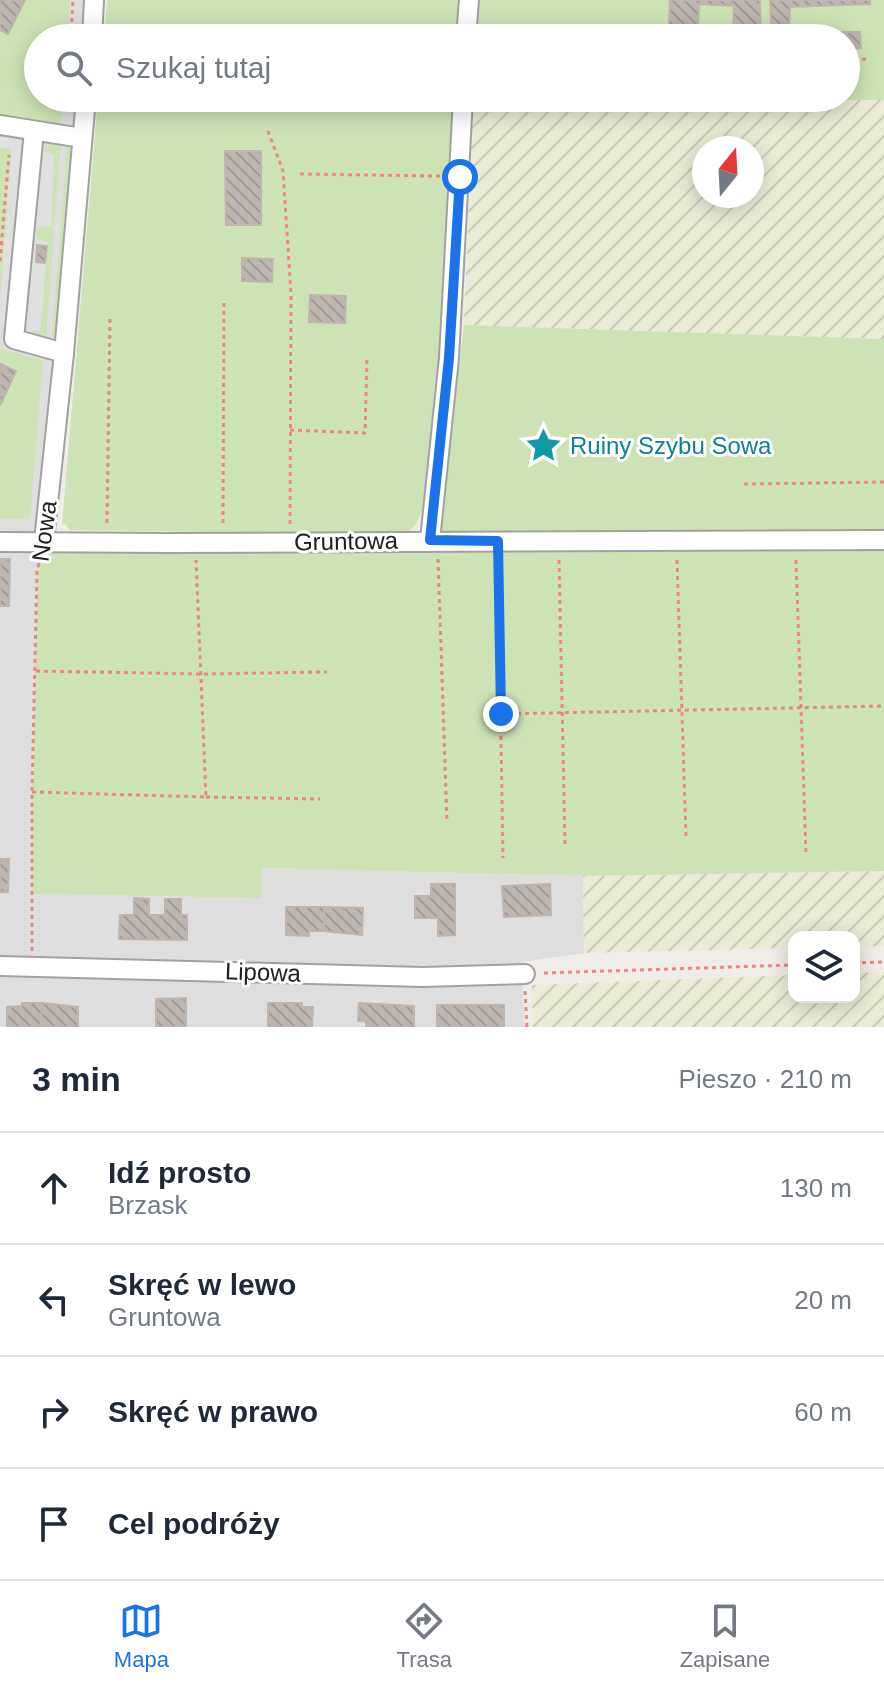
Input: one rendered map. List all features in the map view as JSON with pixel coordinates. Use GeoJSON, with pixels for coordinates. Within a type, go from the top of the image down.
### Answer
{"type":"FeatureCollection","features":[{"type":"Feature","properties":{"kind":"street"},"geometry":{"type":"LineString","coordinates":[[92,24],[94,0]]}},
{"type":"Feature","properties":{"kind":"street"},"geometry":{"type":"LineString","coordinates":[[467,24],[469,0]]}},
{"type":"Feature","properties":{"kind":"street","name":"Nowa"},"geometry":{"type":"LineString","coordinates":[[44,541],[85,112]]}},
{"type":"Feature","properties":{"kind":"street"},"geometry":{"type":"LineString","coordinates":[[434,540],[449,358],[462,112]]}},
{"type":"Feature","properties":{"kind":"street"},"geometry":{"type":"LineString","coordinates":[[0,125],[82,138]]}},
{"type":"Feature","properties":{"kind":"street"},"geometry":{"type":"LineString","coordinates":[[34,131],[7,338],[64,353]]}},
{"type":"Feature","properties":{"kind":"street","name":"Gruntowa"},"geometry":{"type":"LineString","coordinates":[[0,542],[884,540]]}},
{"type":"Feature","properties":{"kind":"street","name":"Lipowa"},"geometry":{"type":"LineString","coordinates":[[0,966],[423,977],[525,974]]}},
{"type":"Feature","properties":{"kind":"path"},"geometry":{"type":"LineString","coordinates":[[72,24],[73,0]]}},
{"type":"Feature","properties":{"kind":"path"},"geometry":{"type":"LineString","coordinates":[[860,59],[866,59]]}},
{"type":"Feature","properties":{"kind":"path"},"geometry":{"type":"LineString","coordinates":[[268,131],[283,171],[291,294],[290,542]]}},
{"type":"Feature","properties":{"kind":"path"},"geometry":{"type":"LineString","coordinates":[[0,261],[2,202],[9,155]]}},
{"type":"Feature","properties":{"kind":"path"},"geometry":{"type":"LineString","coordinates":[[300,174],[460,177]]}},
{"type":"Feature","properties":{"kind":"path"},"geometry":{"type":"LineString","coordinates":[[223,526],[224,302]]}},
{"type":"Feature","properties":{"kind":"path"},"geometry":{"type":"LineString","coordinates":[[107,527],[110,316]]}},
{"type":"Feature","properties":{"kind":"path"},"geometry":{"type":"LineString","coordinates":[[290,430],[365,433],[367,360]]}},
{"type":"Feature","properties":{"kind":"path"},"geometry":{"type":"LineString","coordinates":[[744,484],[884,482]]}},
{"type":"Feature","properties":{"kind":"path"},"geometry":{"type":"LineString","coordinates":[[434,540],[447,823]]}},
{"type":"Feature","properties":{"kind":"path"},"geometry":{"type":"LineString","coordinates":[[558,540],[565,844]]}},
{"type":"Feature","properties":{"kind":"path"},"geometry":{"type":"LineString","coordinates":[[676,540],[686,836]]}},
{"type":"Feature","properties":{"kind":"path"},"geometry":{"type":"LineString","coordinates":[[796,540],[806,854]]}},
{"type":"Feature","properties":{"kind":"path","name":"Nowa"},"geometry":{"type":"LineString","coordinates":[[32,966],[37,571],[44,541]]}},
{"type":"Feature","properties":{"kind":"path"},"geometry":{"type":"LineString","coordinates":[[498,541],[503,858]]}},
{"type":"Feature","properties":{"kind":"path"},"geometry":{"type":"LineString","coordinates":[[196,560],[206,797]]}},
{"type":"Feature","properties":{"kind":"path"},"geometry":{"type":"LineString","coordinates":[[36,671],[202,674],[327,672]]}},
{"type":"Feature","properties":{"kind":"path"},"geometry":{"type":"LineString","coordinates":[[501,714],[884,706]]}},
{"type":"Feature","properties":{"kind":"path"},"geometry":{"type":"LineString","coordinates":[[32,792],[320,799]]}},
{"type":"Feature","properties":{"kind":"path"},"geometry":{"type":"LineString","coordinates":[[860,963],[884,962]]}},
{"type":"Feature","properties":{"kind":"path"},"geometry":{"type":"LineString","coordinates":[[527,1027],[525,974],[788,965]]}},
{"type":"Feature","properties":{"kind":"shaded area"},"geometry":{"type":"Polygon","coordinates":[[[0,0],[94,0],[93,24],[24,24],[24,112],[85,112],[44,541],[37,571],[32,894],[260,898],[262,868],[583,876],[584,953],[521,962],[525,1027],[0,1027],[0,0]]]}},
{"type":"Feature","properties":{"kind":"shaded area"},"geometry":{"type":"Polygon","coordinates":[[[0,133],[20,136],[25,143],[54,155],[51,226],[37,228],[36,238],[48,243],[40,331],[15,329],[0,321],[4,240],[18,236],[21,211],[7,206],[11,153],[10,149],[0,147],[0,133]]]}},
{"type":"Feature","properties":{"kind":"green space"},"geometry":{"type":"Polygon","coordinates":[[[25,0],[70,0],[68,24],[24,24],[24,112],[62,112],[60,127],[0,118],[0,30],[8,33],[25,0]]]}},
{"type":"Feature","properties":{"kind":"green space"},"geometry":{"type":"Polygon","coordinates":[[[107,0],[464,0],[463,24],[105,24],[107,0]]]}},
{"type":"Feature","properties":{"kind":"green space"},"geometry":{"type":"Polygon","coordinates":[[[469,0],[884,0],[884,100],[860,100],[860,24],[467,24],[469,0]]]}},
{"type":"Feature","properties":{"kind":"green space"},"geometry":{"type":"Polygon","coordinates":[[[860,100],[884,100],[884,339],[464,325],[473,112],[860,112],[860,100]]]}},
{"type":"Feature","properties":{"kind":"green space"},"geometry":{"type":"Polygon","coordinates":[[[97,112],[458,112],[448,276],[429,492],[413,527],[404,535],[70,530],[64,523],[62,525],[97,112]]]}},
{"type":"Feature","properties":{"kind":"green space"},"geometry":{"type":"Polygon","coordinates":[[[52,142],[61,142],[46,340],[32,335],[30,331],[40,330],[48,244],[36,238],[37,228],[51,225],[54,155],[43,151],[52,142]]]}},
{"type":"Feature","properties":{"kind":"green space"},"geometry":{"type":"Polygon","coordinates":[[[67,145],[73,152],[57,331],[52,337],[67,145]]]}},
{"type":"Feature","properties":{"kind":"green space"},"geometry":{"type":"Polygon","coordinates":[[[0,147],[10,149],[12,153],[0,301],[0,147]]]}},
{"type":"Feature","properties":{"kind":"green space"},"geometry":{"type":"Polygon","coordinates":[[[464,325],[884,339],[884,534],[440,536],[464,325]]]}},
{"type":"Feature","properties":{"kind":"green space"},"geometry":{"type":"Polygon","coordinates":[[[0,349],[43,360],[30,519],[0,519],[0,406],[16,371],[0,364],[0,349]]]}},
{"type":"Feature","properties":{"kind":"green space"},"geometry":{"type":"Polygon","coordinates":[[[884,540],[884,871],[583,876],[262,868],[261,898],[32,894],[37,571],[44,541],[884,540]]]}},
{"type":"Feature","properties":{"kind":"green space"},"geometry":{"type":"Polygon","coordinates":[[[884,871],[884,946],[860,947],[860,931],[788,931],[788,948],[584,953],[583,876],[884,871]]]}},
{"type":"Feature","properties":{"kind":"green space"},"geometry":{"type":"Polygon","coordinates":[[[884,972],[884,1027],[533,1027],[532,985],[788,975],[788,1003],[860,1003],[860,973],[884,972]]]}},
{"type":"Feature","properties":{"kind":"building"},"geometry":{"type":"Polygon","coordinates":[[[0,0],[25,0],[8,34],[0,30],[0,0]]]}},
{"type":"Feature","properties":{"kind":"building"},"geometry":{"type":"Polygon","coordinates":[[[670,0],[760,0],[761,24],[733,24],[734,6],[699,4],[698,24],[669,24],[670,0]]]}},
{"type":"Feature","properties":{"kind":"building"},"geometry":{"type":"Polygon","coordinates":[[[770,0],[870,0],[870,4],[790,7],[789,24],[771,24],[770,0]]]}},
{"type":"Feature","properties":{"kind":"building"},"geometry":{"type":"Polygon","coordinates":[[[225,151],[261,151],[261,225],[226,225],[225,151]]]}},
{"type":"Feature","properties":{"kind":"building"},"geometry":{"type":"Polygon","coordinates":[[[37,245],[47,246],[45,263],[36,262],[37,245]]]}},
{"type":"Feature","properties":{"kind":"building"},"geometry":{"type":"Polygon","coordinates":[[[242,258],[273,259],[272,282],[242,281],[242,258]]]}},
{"type":"Feature","properties":{"kind":"building"},"geometry":{"type":"Polygon","coordinates":[[[310,295],[346,296],[345,323],[309,322],[310,295]]]}},
{"type":"Feature","properties":{"kind":"building"},"geometry":{"type":"Polygon","coordinates":[[[0,364],[16,371],[0,406],[0,364]]]}},
{"type":"Feature","properties":{"kind":"building"},"geometry":{"type":"Polygon","coordinates":[[[0,559],[10,559],[9,606],[0,606],[0,559]]]}},
{"type":"Feature","properties":{"kind":"building"},"geometry":{"type":"Polygon","coordinates":[[[0,859],[9,859],[8,892],[0,892],[0,859]]]}},
{"type":"Feature","properties":{"kind":"building"},"geometry":{"type":"Polygon","coordinates":[[[431,884],[455,884],[455,935],[438,936],[438,918],[415,918],[415,896],[431,896],[431,884]]]}},
{"type":"Feature","properties":{"kind":"building"},"geometry":{"type":"Polygon","coordinates":[[[550,884],[551,915],[504,917],[502,886],[550,884]]]}},
{"type":"Feature","properties":{"kind":"building"},"geometry":{"type":"Polygon","coordinates":[[[134,898],[149,899],[149,915],[165,915],[165,899],[181,899],[181,915],[187,915],[187,940],[119,939],[120,915],[134,915],[134,898]]]}},
{"type":"Feature","properties":{"kind":"building"},"geometry":{"type":"Polygon","coordinates":[[[286,907],[324,907],[324,931],[309,931],[309,936],[286,935],[286,907]]]}},
{"type":"Feature","properties":{"kind":"building"},"geometry":{"type":"Polygon","coordinates":[[[324,907],[363,908],[362,935],[324,931],[324,907]]]}},
{"type":"Feature","properties":{"kind":"building"},"geometry":{"type":"Polygon","coordinates":[[[186,998],[186,1027],[156,1027],[156,999],[186,998]]]}},
{"type":"Feature","properties":{"kind":"building"},"geometry":{"type":"Polygon","coordinates":[[[22,1003],[42,1003],[41,1027],[7,1027],[7,1007],[22,1006],[22,1003]]]}},
{"type":"Feature","properties":{"kind":"building"},"geometry":{"type":"Polygon","coordinates":[[[42,1003],[78,1007],[78,1027],[41,1027],[42,1003]]]}},
{"type":"Feature","properties":{"kind":"building"},"geometry":{"type":"Polygon","coordinates":[[[268,1003],[302,1003],[302,1007],[313,1007],[312,1027],[268,1027],[268,1003]]]}},
{"type":"Feature","properties":{"kind":"building"},"geometry":{"type":"Polygon","coordinates":[[[359,1003],[414,1006],[414,1027],[366,1027],[366,1021],[358,1021],[359,1003]]]}},
{"type":"Feature","properties":{"kind":"building"},"geometry":{"type":"Polygon","coordinates":[[[437,1005],[504,1005],[504,1027],[437,1027],[437,1005]]]}},
{"type":"Feature","properties":{"kind":"place","name":"Ruiny Szybu Sowa"},"geometry":{"type":"Point","coordinates":[544,445]}},
{"type":"Feature","properties":{"kind":"route"},"geometry":{"type":"LineString","coordinates":[[460,177],[449,358],[430,540],[498,541],[501,714]]}}]}
